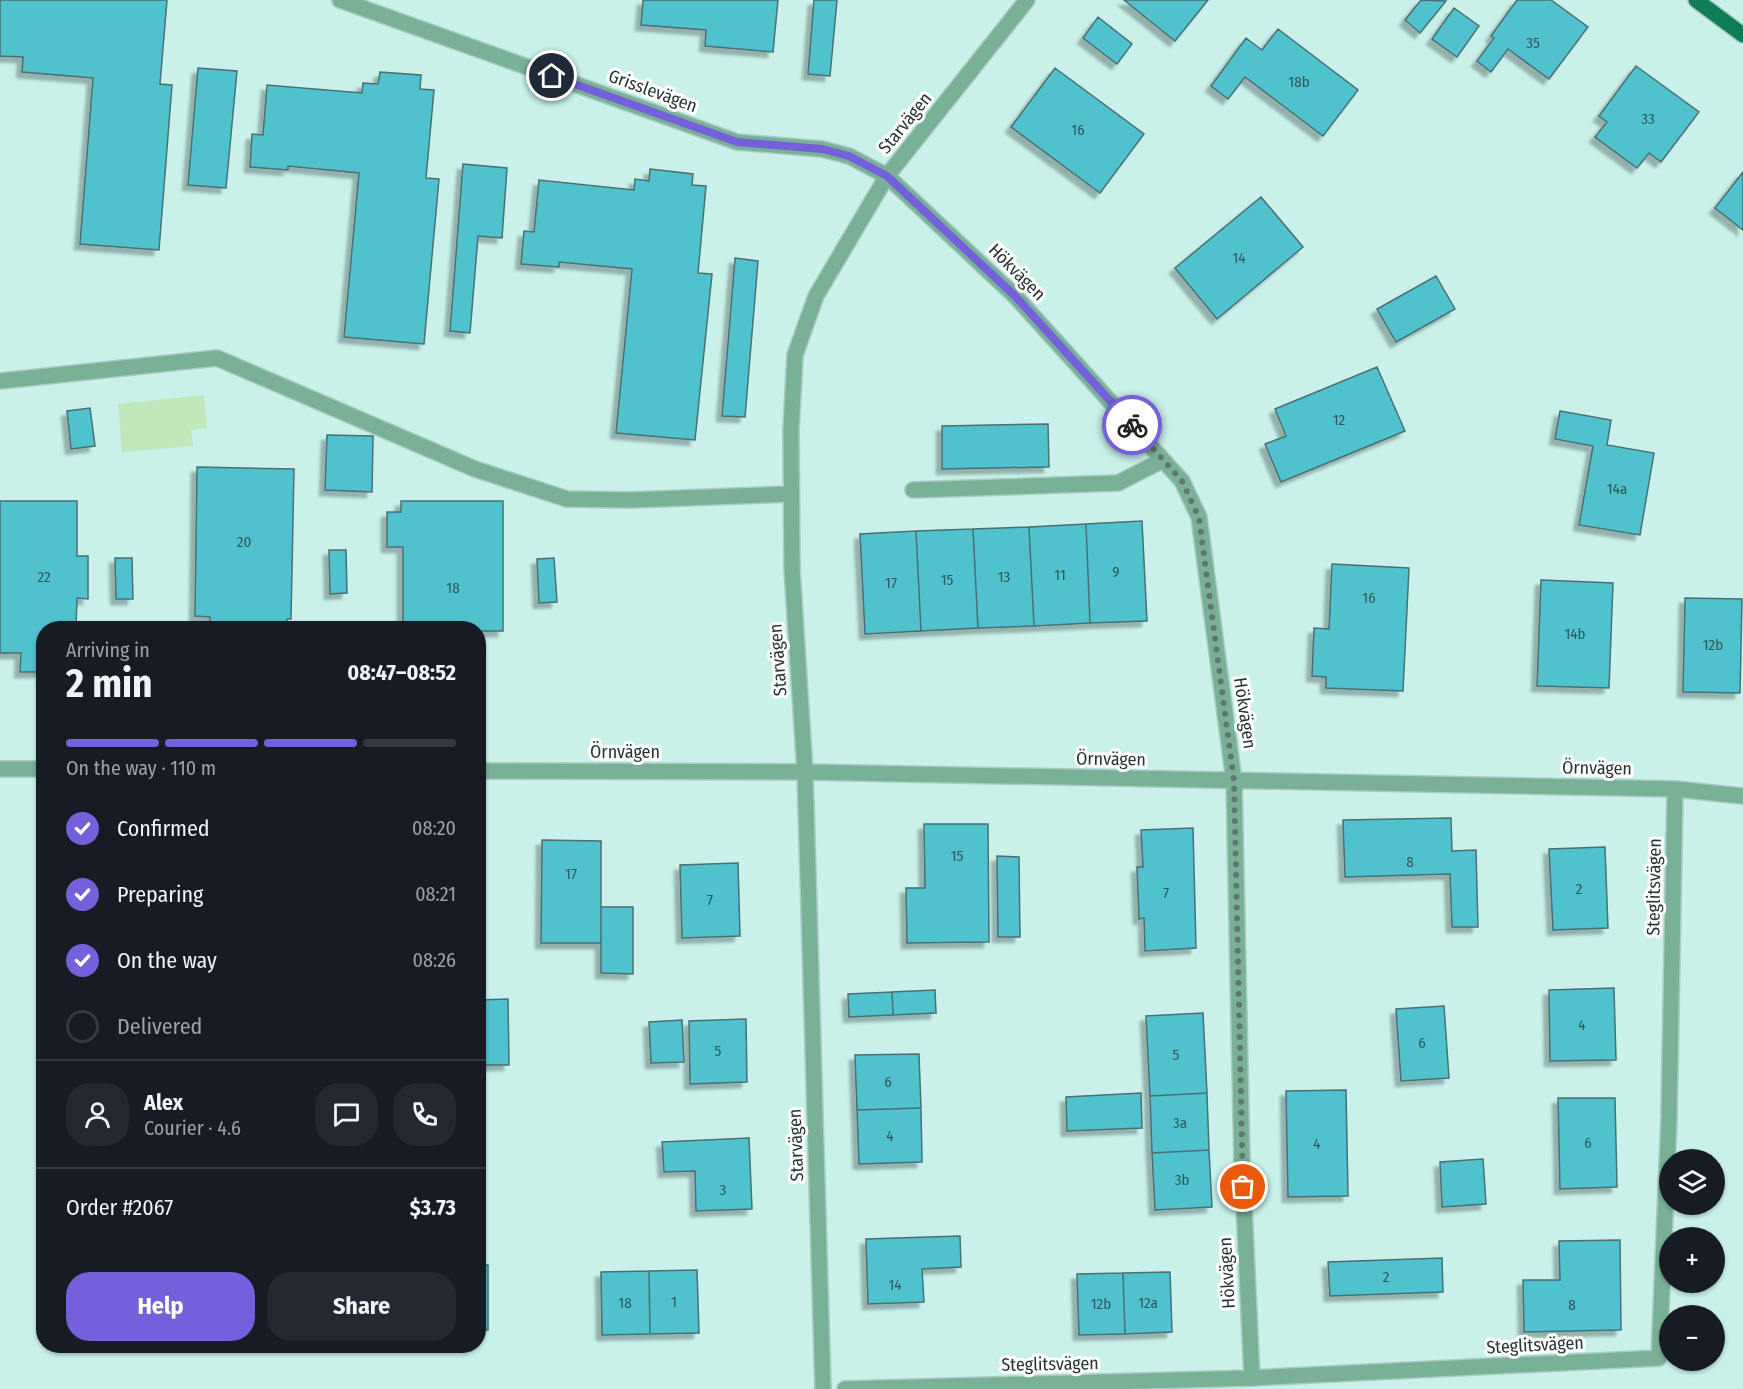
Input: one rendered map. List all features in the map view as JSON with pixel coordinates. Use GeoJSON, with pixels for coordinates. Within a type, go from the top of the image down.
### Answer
{"type":"FeatureCollection","features":[{"type":"Feature","properties":{"kind":"main road"},"geometry":{"type":"LineString","coordinates":[[1696,0],[1743,35]]}},
{"type":"Feature","properties":{"kind":"street","name":"Grisslevägen"},"geometry":{"type":"LineString","coordinates":[[340,0],[737,142],[822,149],[849,156],[887,176]]}},
{"type":"Feature","properties":{"kind":"street","name":"Starvägen"},"geometry":{"type":"LineString","coordinates":[[823,1389],[805,772],[792,569],[791,430],[795,356],[816,296],[887,176],[1028,0]]}},
{"type":"Feature","properties":{"kind":"street","name":"Hökvägen"},"geometry":{"type":"LineString","coordinates":[[887,176],[1015,296],[1182,481],[1199,518],[1234,781],[1242,1163],[1252,1378]]}},
{"type":"Feature","properties":{"kind":"street"},"geometry":{"type":"LineString","coordinates":[[0,381],[217,358],[475,469],[567,499],[630,500],[791,494]]}},
{"type":"Feature","properties":{"kind":"street"},"geometry":{"type":"LineString","coordinates":[[913,490],[1118,483],[1163,460]]}},
{"type":"Feature","properties":{"kind":"street"},"geometry":{"type":"LineString","coordinates":[[0,769],[36,769]]}},
{"type":"Feature","properties":{"kind":"street","name":"Örnvägen"},"geometry":{"type":"LineString","coordinates":[[486,771],[805,772],[1675,789],[1743,796]]}},
{"type":"Feature","properties":{"kind":"street","name":"Steglitsvägen"},"geometry":{"type":"LineString","coordinates":[[845,1389],[1252,1378],[1659,1358],[1669,1117],[1675,789]]}},
{"type":"Feature","properties":{"kind":"green space"},"geometry":{"type":"Polygon","coordinates":[[[204,395],[207,428],[191,430],[193,446],[122,452],[118,404],[204,395]]]}},
{"type":"Feature","properties":{"kind":"building"},"geometry":{"type":"Polygon","coordinates":[[[0,0],[167,0],[160,84],[172,85],[159,250],[80,244],[93,78],[22,72],[23,57],[0,56],[0,0]]]}},
{"type":"Feature","properties":{"kind":"building"},"geometry":{"type":"Polygon","coordinates":[[[643,0],[778,0],[773,52],[705,46],[706,30],[641,25],[643,0]]]}},
{"type":"Feature","properties":{"kind":"building"},"geometry":{"type":"Polygon","coordinates":[[[814,0],[837,0],[830,76],[808,74],[814,0]]]}},
{"type":"Feature","properties":{"kind":"building"},"geometry":{"type":"Polygon","coordinates":[[[1124,0],[1208,0],[1175,41],[1124,0]]]}},
{"type":"Feature","properties":{"kind":"building"},"geometry":{"type":"Polygon","coordinates":[[[1421,0],[1446,1],[1420,33],[1405,20],[1421,0]]]}},
{"type":"Feature","properties":{"kind":"building"},"geometry":{"type":"Polygon","coordinates":[[[1517,0],[1551,0],[1588,27],[1549,79],[1508,49],[1491,72],[1477,61],[1494,38],[1491,36],[1517,0]]]}},
{"type":"Feature","properties":{"kind":"building"},"geometry":{"type":"Polygon","coordinates":[[[1454,8],[1479,26],[1457,57],[1432,39],[1454,8]]]}},
{"type":"Feature","properties":{"kind":"building"},"geometry":{"type":"Polygon","coordinates":[[[1098,17],[1132,44],[1117,64],[1083,38],[1098,17]]]}},
{"type":"Feature","properties":{"kind":"building"},"geometry":{"type":"Polygon","coordinates":[[[1278,29],[1358,90],[1323,136],[1245,77],[1228,99],[1211,86],[1246,38],[1262,50],[1278,29]]]}},
{"type":"Feature","properties":{"kind":"building"},"geometry":{"type":"Polygon","coordinates":[[[1636,66],[1699,112],[1661,162],[1649,153],[1637,168],[1595,137],[1607,122],[1599,116],[1636,66]]]}},
{"type":"Feature","properties":{"kind":"building"},"geometry":{"type":"Polygon","coordinates":[[[198,68],[237,71],[226,188],[188,185],[198,68]]]}},
{"type":"Feature","properties":{"kind":"building"},"geometry":{"type":"Polygon","coordinates":[[[1055,68],[1144,134],[1100,193],[1011,127],[1055,68]]]}},
{"type":"Feature","properties":{"kind":"building"},"geometry":{"type":"Polygon","coordinates":[[[380,72],[421,75],[420,89],[434,90],[426,178],[439,179],[424,344],[344,337],[359,173],[288,166],[288,170],[250,167],[252,134],[263,135],[267,85],[362,93],[363,83],[378,84],[380,72]]]}},
{"type":"Feature","properties":{"kind":"building"},"geometry":{"type":"Polygon","coordinates":[[[463,164],[507,168],[502,238],[478,236],[470,333],[450,331],[463,164]]]}},
{"type":"Feature","properties":{"kind":"building"},"geometry":{"type":"Polygon","coordinates":[[[650,169],[693,174],[692,185],[706,186],[698,273],[712,274],[695,440],[616,433],[632,269],[559,262],[559,267],[521,264],[524,231],[534,232],[539,180],[634,190],[635,179],[649,181],[650,169]]]}},
{"type":"Feature","properties":{"kind":"building"},"geometry":{"type":"Polygon","coordinates":[[[1743,172],[1743,230],[1715,208],[1743,172]]]}},
{"type":"Feature","properties":{"kind":"building"},"geometry":{"type":"Polygon","coordinates":[[[1261,197],[1303,247],[1217,319],[1175,268],[1261,197]]]}},
{"type":"Feature","properties":{"kind":"building"},"geometry":{"type":"Polygon","coordinates":[[[735,258],[758,261],[745,417],[722,416],[735,258]]]}},
{"type":"Feature","properties":{"kind":"building"},"geometry":{"type":"Polygon","coordinates":[[[1436,276],[1455,309],[1396,342],[1377,309],[1436,276]]]}},
{"type":"Feature","properties":{"kind":"building"},"geometry":{"type":"Polygon","coordinates":[[[1377,367],[1405,431],[1281,482],[1265,444],[1286,436],[1275,409],[1377,367]]]}},
{"type":"Feature","properties":{"kind":"building"},"geometry":{"type":"Polygon","coordinates":[[[90,408],[95,446],[71,449],[67,411],[90,408]]]}},
{"type":"Feature","properties":{"kind":"building"},"geometry":{"type":"Polygon","coordinates":[[[1560,411],[1611,420],[1607,445],[1654,453],[1640,535],[1579,525],[1593,446],[1555,439],[1560,411]]]}},
{"type":"Feature","properties":{"kind":"building"},"geometry":{"type":"Polygon","coordinates":[[[1048,424],[1049,467],[942,469],[942,426],[1048,424]]]}},
{"type":"Feature","properties":{"kind":"building"},"geometry":{"type":"Polygon","coordinates":[[[327,435],[373,436],[372,492],[325,490],[327,435]]]}},
{"type":"Feature","properties":{"kind":"building"},"geometry":{"type":"Polygon","coordinates":[[[197,467],[294,469],[291,619],[287,621],[210,621],[210,617],[195,616],[197,467]]]}},
{"type":"Feature","properties":{"kind":"building"},"geometry":{"type":"Polygon","coordinates":[[[0,501],[77,501],[77,556],[88,556],[88,599],[77,598],[76,621],[36,621],[36,672],[20,672],[21,653],[0,653],[0,501]]]}},
{"type":"Feature","properties":{"kind":"building"},"geometry":{"type":"Polygon","coordinates":[[[401,501],[503,501],[503,631],[486,631],[486,621],[403,621],[403,547],[387,547],[387,512],[401,512],[401,501]]]}},
{"type":"Feature","properties":{"kind":"building"},"geometry":{"type":"Polygon","coordinates":[[[1142,521],[1147,621],[1090,623],[1086,524],[1142,521]]]}},
{"type":"Feature","properties":{"kind":"building"},"geometry":{"type":"Polygon","coordinates":[[[1086,524],[1090,623],[1034,626],[1029,527],[1086,524]]]}},
{"type":"Feature","properties":{"kind":"building"},"geometry":{"type":"Polygon","coordinates":[[[1029,527],[1034,626],[978,628],[973,529],[1029,527]]]}},
{"type":"Feature","properties":{"kind":"building"},"geometry":{"type":"Polygon","coordinates":[[[973,529],[978,628],[921,631],[916,531],[973,529]]]}},
{"type":"Feature","properties":{"kind":"building"},"geometry":{"type":"Polygon","coordinates":[[[916,531],[921,631],[865,634],[860,534],[916,531]]]}},
{"type":"Feature","properties":{"kind":"building"},"geometry":{"type":"Polygon","coordinates":[[[329,550],[346,550],[347,593],[330,594],[329,550]]]}},
{"type":"Feature","properties":{"kind":"building"},"geometry":{"type":"Polygon","coordinates":[[[115,558],[132,558],[133,599],[116,599],[115,558]]]}},
{"type":"Feature","properties":{"kind":"building"},"geometry":{"type":"Polygon","coordinates":[[[554,558],[557,602],[539,603],[537,559],[554,558]]]}},
{"type":"Feature","properties":{"kind":"building"},"geometry":{"type":"Polygon","coordinates":[[[1332,564],[1409,568],[1403,691],[1326,688],[1326,677],[1312,676],[1314,628],[1329,629],[1332,564]]]}},
{"type":"Feature","properties":{"kind":"building"},"geometry":{"type":"Polygon","coordinates":[[[1541,580],[1613,583],[1609,688],[1537,686],[1541,580]]]}},
{"type":"Feature","properties":{"kind":"building"},"geometry":{"type":"Polygon","coordinates":[[[1685,598],[1742,599],[1740,693],[1683,692],[1685,598]]]}},
{"type":"Feature","properties":{"kind":"building"},"geometry":{"type":"Polygon","coordinates":[[[1451,818],[1452,851],[1476,850],[1478,927],[1452,927],[1450,874],[1345,877],[1343,820],[1451,818]]]}},
{"type":"Feature","properties":{"kind":"building"},"geometry":{"type":"Polygon","coordinates":[[[924,824],[988,824],[989,942],[907,943],[906,888],[925,888],[924,824]]]}},
{"type":"Feature","properties":{"kind":"building"},"geometry":{"type":"Polygon","coordinates":[[[1193,828],[1196,948],[1145,951],[1144,918],[1139,919],[1137,867],[1143,867],[1141,830],[1193,828]]]}},
{"type":"Feature","properties":{"kind":"building"},"geometry":{"type":"Polygon","coordinates":[[[542,840],[601,841],[601,943],[541,943],[542,840]]]}},
{"type":"Feature","properties":{"kind":"building"},"geometry":{"type":"Polygon","coordinates":[[[1605,847],[1608,928],[1553,930],[1549,849],[1605,847]]]}},
{"type":"Feature","properties":{"kind":"building"},"geometry":{"type":"Polygon","coordinates":[[[997,856],[1019,857],[1020,937],[998,937],[997,856]]]}},
{"type":"Feature","properties":{"kind":"building"},"geometry":{"type":"Polygon","coordinates":[[[738,863],[740,936],[682,938],[680,865],[738,863]]]}},
{"type":"Feature","properties":{"kind":"building"},"geometry":{"type":"Polygon","coordinates":[[[601,907],[633,907],[633,974],[601,973],[601,907]]]}},
{"type":"Feature","properties":{"kind":"building"},"geometry":{"type":"Polygon","coordinates":[[[1614,988],[1616,1060],[1550,1061],[1549,990],[1614,988]]]}},
{"type":"Feature","properties":{"kind":"building"},"geometry":{"type":"Polygon","coordinates":[[[935,990],[936,1013],[893,1015],[892,992],[935,990]]]}},
{"type":"Feature","properties":{"kind":"building"},"geometry":{"type":"Polygon","coordinates":[[[892,992],[893,1015],[849,1017],[848,994],[892,992]]]}},
{"type":"Feature","properties":{"kind":"building"},"geometry":{"type":"Polygon","coordinates":[[[508,999],[509,1065],[486,1065],[486,1000],[508,999]]]}},
{"type":"Feature","properties":{"kind":"building"},"geometry":{"type":"Polygon","coordinates":[[[1444,1006],[1449,1078],[1401,1081],[1396,1009],[1444,1006]]]}},
{"type":"Feature","properties":{"kind":"building"},"geometry":{"type":"Polygon","coordinates":[[[1203,1013],[1207,1093],[1150,1096],[1146,1016],[1203,1013]]]}},
{"type":"Feature","properties":{"kind":"building"},"geometry":{"type":"Polygon","coordinates":[[[746,1019],[747,1082],[690,1084],[689,1021],[746,1019]]]}},
{"type":"Feature","properties":{"kind":"building"},"geometry":{"type":"Polygon","coordinates":[[[682,1020],[684,1062],[651,1063],[649,1022],[682,1020]]]}},
{"type":"Feature","properties":{"kind":"building"},"geometry":{"type":"Polygon","coordinates":[[[919,1054],[921,1108],[857,1110],[855,1055],[919,1054]]]}},
{"type":"Feature","properties":{"kind":"building"},"geometry":{"type":"Polygon","coordinates":[[[1346,1090],[1348,1196],[1288,1197],[1286,1091],[1346,1090]]]}},
{"type":"Feature","properties":{"kind":"building"},"geometry":{"type":"Polygon","coordinates":[[[1141,1093],[1142,1128],[1067,1131],[1066,1097],[1141,1093]]]}},
{"type":"Feature","properties":{"kind":"building"},"geometry":{"type":"Polygon","coordinates":[[[1207,1093],[1209,1150],[1152,1153],[1150,1096],[1207,1093]]]}},
{"type":"Feature","properties":{"kind":"building"},"geometry":{"type":"Polygon","coordinates":[[[1558,1098],[1615,1098],[1617,1187],[1560,1189],[1558,1098]]]}},
{"type":"Feature","properties":{"kind":"building"},"geometry":{"type":"Polygon","coordinates":[[[921,1108],[922,1162],[859,1164],[857,1110],[921,1108]]]}},
{"type":"Feature","properties":{"kind":"building"},"geometry":{"type":"Polygon","coordinates":[[[749,1138],[752,1209],[696,1211],[695,1171],[664,1172],[662,1142],[749,1138]]]}},
{"type":"Feature","properties":{"kind":"building"},"geometry":{"type":"Polygon","coordinates":[[[1209,1150],[1212,1207],[1155,1210],[1152,1153],[1209,1150]]]}},
{"type":"Feature","properties":{"kind":"building"},"geometry":{"type":"Polygon","coordinates":[[[1483,1159],[1486,1204],[1442,1207],[1440,1162],[1483,1159]]]}},
{"type":"Feature","properties":{"kind":"building"},"geometry":{"type":"Polygon","coordinates":[[[960,1236],[961,1267],[922,1269],[924,1302],[868,1304],[866,1239],[960,1236]]]}},
{"type":"Feature","properties":{"kind":"building"},"geometry":{"type":"Polygon","coordinates":[[[1620,1240],[1621,1330],[1524,1332],[1523,1280],[1560,1280],[1559,1241],[1620,1240]]]}},
{"type":"Feature","properties":{"kind":"building"},"geometry":{"type":"Polygon","coordinates":[[[1442,1258],[1443,1292],[1330,1296],[1328,1262],[1442,1258]]]}},
{"type":"Feature","properties":{"kind":"building"},"geometry":{"type":"Polygon","coordinates":[[[486,1265],[488,1265],[488,1330],[486,1330],[486,1265]]]}},
{"type":"Feature","properties":{"kind":"building"},"geometry":{"type":"Polygon","coordinates":[[[697,1270],[699,1333],[650,1334],[649,1271],[697,1270]]]}},
{"type":"Feature","properties":{"kind":"building"},"geometry":{"type":"Polygon","coordinates":[[[649,1271],[650,1334],[602,1335],[601,1272],[649,1271]]]}},
{"type":"Feature","properties":{"kind":"building"},"geometry":{"type":"Polygon","coordinates":[[[1170,1272],[1172,1332],[1125,1334],[1123,1273],[1170,1272]]]}},
{"type":"Feature","properties":{"kind":"building"},"geometry":{"type":"Polygon","coordinates":[[[1123,1273],[1125,1334],[1079,1335],[1077,1274],[1123,1273]]]}},
{"type":"Feature","properties":{"kind":"way so far"},"geometry":{"type":"LineString","coordinates":[[1132,425],[1182,481],[1199,518],[1234,781],[1243,1187]]}},
{"type":"Feature","properties":{"kind":"route"},"geometry":{"type":"LineString","coordinates":[[552,76],[737,142],[822,149],[849,156],[887,176],[1015,296],[1132,425]]}}]}
